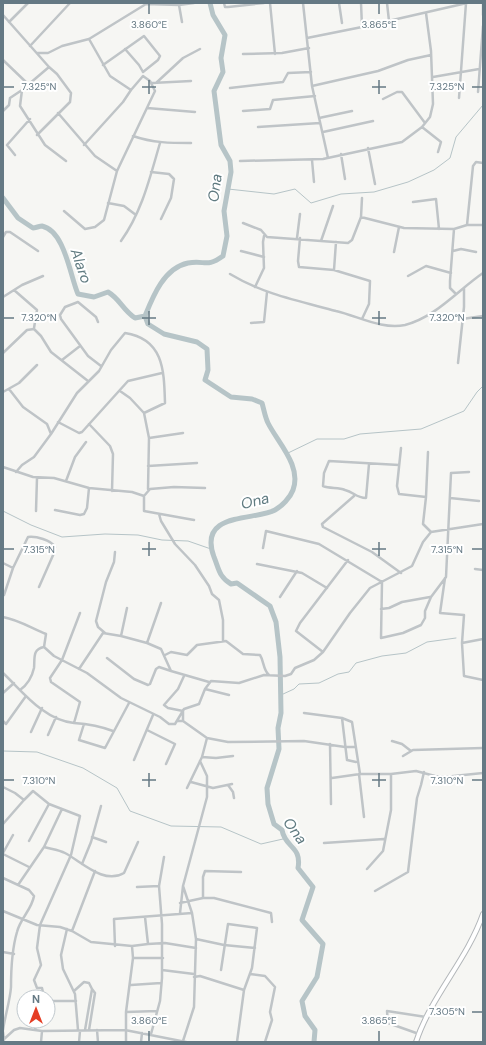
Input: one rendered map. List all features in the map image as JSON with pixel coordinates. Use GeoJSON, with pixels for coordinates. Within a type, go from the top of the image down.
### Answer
{"type":"FeatureCollection","features":[{"type":"Feature","properties":{"kind":"highway"},"geometry":{"type":"LineString","coordinates":[[416,1042],[426,1017],[469,944],[483,914]]}},
{"type":"Feature","properties":{"kind":"street"},"geometry":{"type":"LineString","coordinates":[[9,22],[28,3]]}},
{"type":"Feature","properties":{"kind":"street"},"geometry":{"type":"LineString","coordinates":[[30,46],[70,3]]}},
{"type":"Feature","properties":{"kind":"street"},"geometry":{"type":"LineString","coordinates":[[224,3],[225,7],[264,3]]}},
{"type":"Feature","properties":{"kind":"street"},"geometry":{"type":"LineString","coordinates":[[270,3],[275,54]]}},
{"type":"Feature","properties":{"kind":"street"},"geometry":{"type":"LineString","coordinates":[[303,3],[312,86],[328,158]]}},
{"type":"Feature","properties":{"kind":"street"},"geometry":{"type":"LineString","coordinates":[[339,3],[342,23]]}},
{"type":"Feature","properties":{"kind":"street"},"geometry":{"type":"LineString","coordinates":[[361,3],[362,27]]}},
{"type":"Feature","properties":{"kind":"street"},"geometry":{"type":"LineString","coordinates":[[387,3],[389,21]]}},
{"type":"Feature","properties":{"kind":"street"},"geometry":{"type":"LineString","coordinates":[[307,38],[466,3],[459,98]]}},
{"type":"Feature","properties":{"kind":"street"},"geometry":{"type":"LineString","coordinates":[[483,3],[483,15]]}},
{"type":"Feature","properties":{"kind":"street"},"geometry":{"type":"LineString","coordinates":[[36,52],[48,52],[56,48],[89,39],[146,4],[194,4]]}},
{"type":"Feature","properties":{"kind":"street"},"geometry":{"type":"LineString","coordinates":[[179,5],[182,22]]}},
{"type":"Feature","properties":{"kind":"street"},"geometry":{"type":"LineString","coordinates":[[240,161],[312,160],[328,158],[368,148],[402,142],[422,127],[430,117],[433,104],[433,77],[426,13]]}},
{"type":"Feature","properties":{"kind":"street"},"geometry":{"type":"LineString","coordinates":[[3,15],[57,74],[71,93],[70,102],[37,135]]}},
{"type":"Feature","properties":{"kind":"street"},"geometry":{"type":"LineString","coordinates":[[478,92],[483,26]]}},
{"type":"Feature","properties":{"kind":"street"},"geometry":{"type":"LineString","coordinates":[[103,65],[144,36],[160,56],[158,60],[143,72]]}},
{"type":"Feature","properties":{"kind":"street"},"geometry":{"type":"LineString","coordinates":[[89,39],[110,76],[130,90]]}},
{"type":"Feature","properties":{"kind":"street"},"geometry":{"type":"LineString","coordinates":[[243,54],[275,54],[309,48]]}},
{"type":"Feature","properties":{"kind":"street"},"geometry":{"type":"LineString","coordinates":[[84,145],[123,102],[130,90],[143,76],[143,72],[125,49]]}},
{"type":"Feature","properties":{"kind":"street"},"geometry":{"type":"LineString","coordinates":[[156,83],[184,58],[200,49]]}},
{"type":"Feature","properties":{"kind":"street"},"geometry":{"type":"LineString","coordinates":[[312,86],[378,71],[408,60],[431,55]]}},
{"type":"Feature","properties":{"kind":"street"},"geometry":{"type":"LineString","coordinates":[[3,60],[28,84]]}},
{"type":"Feature","properties":{"kind":"street"},"geometry":{"type":"LineString","coordinates":[[3,68],[8,64]]}},
{"type":"Feature","properties":{"kind":"street"},"geometry":{"type":"LineString","coordinates":[[3,111],[9,105],[10,98],[22,90],[49,67]]}},
{"type":"Feature","properties":{"kind":"street"},"geometry":{"type":"LineString","coordinates":[[433,77],[479,69]]}},
{"type":"Feature","properties":{"kind":"street"},"geometry":{"type":"LineString","coordinates":[[230,88],[283,82],[288,73],[311,72]]}},
{"type":"Feature","properties":{"kind":"street"},"geometry":{"type":"LineString","coordinates":[[64,212],[85,229],[100,225],[104,220],[117,170],[155,91],[152,83],[143,76]]}},
{"type":"Feature","properties":{"kind":"street"},"geometry":{"type":"LineString","coordinates":[[152,83],[191,81]]}},
{"type":"Feature","properties":{"kind":"street"},"geometry":{"type":"LineString","coordinates":[[22,90],[20,106],[30,119],[37,135],[50,150],[66,161]]}},
{"type":"Feature","properties":{"kind":"street"},"geometry":{"type":"LineString","coordinates":[[383,100],[397,92],[402,92],[425,123]]}},
{"type":"Feature","properties":{"kind":"street"},"geometry":{"type":"LineString","coordinates":[[243,111],[270,109],[274,100],[315,96]]}},
{"type":"Feature","properties":{"kind":"street"},"geometry":{"type":"LineString","coordinates":[[147,108],[196,112]]}},
{"type":"Feature","properties":{"kind":"street"},"geometry":{"type":"LineString","coordinates":[[319,118],[352,111]]}},
{"type":"Feature","properties":{"kind":"street"},"geometry":{"type":"LineString","coordinates":[[58,113],[95,156],[117,170]]}},
{"type":"Feature","properties":{"kind":"street"},"geometry":{"type":"LineString","coordinates":[[15,155],[7,145],[30,119]]}},
{"type":"Feature","properties":{"kind":"street"},"geometry":{"type":"LineString","coordinates":[[323,132],[373,121]]}},
{"type":"Feature","properties":{"kind":"street"},"geometry":{"type":"LineString","coordinates":[[258,127],[320,123]]}},
{"type":"Feature","properties":{"kind":"street"},"geometry":{"type":"LineString","coordinates":[[422,127],[441,142],[438,152]]}},
{"type":"Feature","properties":{"kind":"street"},"geometry":{"type":"LineString","coordinates":[[133,136],[146,141],[160,143],[191,143]]}},
{"type":"Feature","properties":{"kind":"street"},"geometry":{"type":"LineString","coordinates":[[121,241],[131,228],[160,143]]}},
{"type":"Feature","properties":{"kind":"street"},"geometry":{"type":"LineString","coordinates":[[368,148],[375,184]]}},
{"type":"Feature","properties":{"kind":"street"},"geometry":{"type":"LineString","coordinates":[[341,154],[344,179]]}},
{"type":"Feature","properties":{"kind":"street"},"geometry":{"type":"LineString","coordinates":[[312,160],[314,182]]}},
{"type":"Feature","properties":{"kind":"street"},"geometry":{"type":"LineString","coordinates":[[467,225],[473,166],[476,162],[483,163]]}},
{"type":"Feature","properties":{"kind":"street"},"geometry":{"type":"LineString","coordinates":[[151,172],[169,174],[174,179],[171,198],[161,219]]}},
{"type":"Feature","properties":{"kind":"street"},"geometry":{"type":"LineString","coordinates":[[264,236],[348,243],[352,240],[361,217],[362,198]]}},
{"type":"Feature","properties":{"kind":"street"},"geometry":{"type":"LineString","coordinates":[[413,202],[432,198],[436,199],[439,229]]}},
{"type":"Feature","properties":{"kind":"street"},"geometry":{"type":"LineString","coordinates":[[108,203],[124,206],[136,215]]}},
{"type":"Feature","properties":{"kind":"street"},"geometry":{"type":"LineString","coordinates":[[321,241],[333,206]]}},
{"type":"Feature","properties":{"kind":"street"},"geometry":{"type":"LineString","coordinates":[[297,238],[300,214]]}},
{"type":"Feature","properties":{"kind":"street"},"geometry":{"type":"LineString","coordinates":[[361,217],[412,229],[454,229],[467,225],[483,225]]}},
{"type":"Feature","properties":{"kind":"street"},"geometry":{"type":"LineString","coordinates":[[243,224],[261,230],[264,236],[263,271],[255,287]]}},
{"type":"Feature","properties":{"kind":"street"},"geometry":{"type":"LineString","coordinates":[[394,252],[399,227]]}},
{"type":"Feature","properties":{"kind":"street"},"geometry":{"type":"LineString","coordinates":[[454,229],[450,288],[456,294]]}},
{"type":"Feature","properties":{"kind":"street"},"geometry":{"type":"LineString","coordinates":[[3,236],[6,232],[10,232],[38,251]]}},
{"type":"Feature","properties":{"kind":"street"},"geometry":{"type":"LineString","coordinates":[[300,238],[298,261],[299,267],[334,270],[370,281],[369,304],[362,319]]}},
{"type":"Feature","properties":{"kind":"street"},"geometry":{"type":"LineString","coordinates":[[334,270],[336,242]]}},
{"type":"Feature","properties":{"kind":"street"},"geometry":{"type":"LineString","coordinates":[[453,251],[461,249],[476,252]]}},
{"type":"Feature","properties":{"kind":"street"},"geometry":{"type":"LineString","coordinates":[[241,250],[264,257]]}},
{"type":"Feature","properties":{"kind":"street"},"geometry":{"type":"LineString","coordinates":[[408,276],[426,266],[451,273]]}},
{"type":"Feature","properties":{"kind":"street"},"geometry":{"type":"LineString","coordinates":[[230,274],[267,292],[378,324],[403,325],[414,322],[444,305],[483,272]]}},
{"type":"Feature","properties":{"kind":"street"},"geometry":{"type":"LineString","coordinates":[[3,297],[43,276]]}},
{"type":"Feature","properties":{"kind":"street"},"geometry":{"type":"LineString","coordinates":[[458,363],[464,288]]}},
{"type":"Feature","properties":{"kind":"street"},"geometry":{"type":"LineString","coordinates":[[14,290],[37,310],[34,329]]}},
{"type":"Feature","properties":{"kind":"street"},"geometry":{"type":"LineString","coordinates":[[251,323],[264,322],[267,292]]}},
{"type":"Feature","properties":{"kind":"street"},"geometry":{"type":"LineString","coordinates":[[98,322],[96,317],[78,302],[68,305],[60,312],[61,319],[80,346],[88,356],[101,366]]}},
{"type":"Feature","properties":{"kind":"street"},"geometry":{"type":"LineString","coordinates":[[462,319],[483,316]]}},
{"type":"Feature","properties":{"kind":"street"},"geometry":{"type":"LineString","coordinates":[[3,352],[27,330],[34,329]]}},
{"type":"Feature","properties":{"kind":"street"},"geometry":{"type":"LineString","coordinates":[[34,329],[41,336],[51,352],[88,381]]}},
{"type":"Feature","properties":{"kind":"street"},"geometry":{"type":"LineString","coordinates":[[16,472],[22,465],[31,460],[88,381],[97,373],[121,336],[127,333],[147,342],[160,355],[165,403],[144,412]]}},
{"type":"Feature","properties":{"kind":"street"},"geometry":{"type":"LineString","coordinates":[[62,360],[80,346]]}},
{"type":"Feature","properties":{"kind":"street"},"geometry":{"type":"LineString","coordinates":[[3,392],[19,383],[37,365]]}},
{"type":"Feature","properties":{"kind":"street"},"geometry":{"type":"LineString","coordinates":[[58,422],[79,433],[128,382],[140,377],[162,373]]}},
{"type":"Feature","properties":{"kind":"street"},"geometry":{"type":"LineString","coordinates":[[8,389],[23,407],[47,424],[51,434]]}},
{"type":"Feature","properties":{"kind":"street"},"geometry":{"type":"LineString","coordinates":[[120,391],[130,398],[144,412],[150,438],[148,490],[144,496],[144,511],[194,520]]}},
{"type":"Feature","properties":{"kind":"street"},"geometry":{"type":"LineString","coordinates":[[89,424],[110,446],[113,454],[112,491]]}},
{"type":"Feature","properties":{"kind":"street"},"geometry":{"type":"LineString","coordinates":[[150,438],[183,434]]}},
{"type":"Feature","properties":{"kind":"street"},"geometry":{"type":"LineString","coordinates":[[66,481],[74,458],[86,442]]}},
{"type":"Feature","properties":{"kind":"street"},"geometry":{"type":"LineString","coordinates":[[401,448],[399,465],[399,494],[426,497]]}},
{"type":"Feature","properties":{"kind":"street"},"geometry":{"type":"LineString","coordinates":[[428,452],[423,524],[431,532]]}},
{"type":"Feature","properties":{"kind":"street"},"geometry":{"type":"LineString","coordinates":[[369,464],[366,498],[354,496],[346,490],[334,490],[323,486],[327,462],[340,460],[369,464],[399,465]]}},
{"type":"Feature","properties":{"kind":"street"},"geometry":{"type":"LineString","coordinates":[[148,466],[198,463]]}},
{"type":"Feature","properties":{"kind":"street"},"geometry":{"type":"LineString","coordinates":[[3,467],[37,478],[66,481],[89,488],[132,492],[144,496]]}},
{"type":"Feature","properties":{"kind":"street"},"geometry":{"type":"LineString","coordinates":[[469,472],[451,473],[446,577],[440,613],[464,615],[462,643],[464,676],[483,680]]}},
{"type":"Feature","properties":{"kind":"street"},"geometry":{"type":"LineString","coordinates":[[36,511],[37,478]]}},
{"type":"Feature","properties":{"kind":"street"},"geometry":{"type":"LineString","coordinates":[[148,490],[174,487],[205,488]]}},
{"type":"Feature","properties":{"kind":"street"},"geometry":{"type":"LineString","coordinates":[[55,510],[80,515],[84,514],[87,508],[89,488]]}},
{"type":"Feature","properties":{"kind":"street"},"geometry":{"type":"LineString","coordinates":[[354,496],[322,524],[323,527],[372,552],[401,573]]}},
{"type":"Feature","properties":{"kind":"street"},"geometry":{"type":"LineString","coordinates":[[450,498],[466,498],[479,501]]}},
{"type":"Feature","properties":{"kind":"street"},"geometry":{"type":"LineString","coordinates":[[160,514],[161,520],[168,533],[195,565],[209,586],[212,594],[219,600],[223,620],[223,641]]}},
{"type":"Feature","properties":{"kind":"street"},"geometry":{"type":"LineString","coordinates":[[106,658],[134,679],[148,685],[150,684],[156,669],[159,667],[184,676],[209,682],[239,683],[269,675],[285,676],[291,674],[295,668],[314,660],[323,652],[370,588],[412,566],[423,542],[431,532],[483,524]]}},
{"type":"Feature","properties":{"kind":"street"},"geometry":{"type":"LineString","coordinates":[[263,548],[266,531],[314,542],[348,560],[382,582]]}},
{"type":"Feature","properties":{"kind":"street"},"geometry":{"type":"LineString","coordinates":[[4,595],[13,568],[28,537],[33,537],[52,543],[55,547],[54,553],[39,587]]}},
{"type":"Feature","properties":{"kind":"street"},"geometry":{"type":"LineString","coordinates":[[115,552],[114,562],[106,582],[96,621],[98,628],[105,633],[147,643],[158,648],[165,655],[167,665],[171,671]]}},
{"type":"Feature","properties":{"kind":"street"},"geometry":{"type":"LineString","coordinates":[[323,652],[296,631],[300,623],[348,560]]}},
{"type":"Feature","properties":{"kind":"street"},"geometry":{"type":"LineString","coordinates":[[3,563],[13,568]]}},
{"type":"Feature","properties":{"kind":"street"},"geometry":{"type":"LineString","coordinates":[[258,564],[302,572],[327,588]]}},
{"type":"Feature","properties":{"kind":"street"},"geometry":{"type":"LineString","coordinates":[[475,569],[483,570]]}},
{"type":"Feature","properties":{"kind":"street"},"geometry":{"type":"LineString","coordinates":[[280,597],[297,572]]}},
{"type":"Feature","properties":{"kind":"street"},"geometry":{"type":"LineString","coordinates":[[382,582],[380,636],[383,639],[403,633],[421,625],[425,618],[431,596],[446,577]]}},
{"type":"Feature","properties":{"kind":"street"},"geometry":{"type":"LineString","coordinates":[[381,609],[390,608],[402,602],[431,596]]}},
{"type":"Feature","properties":{"kind":"street"},"geometry":{"type":"LineString","coordinates":[[147,643],[161,603]]}},
{"type":"Feature","properties":{"kind":"street"},"geometry":{"type":"LineString","coordinates":[[121,636],[127,608]]}},
{"type":"Feature","properties":{"kind":"street"},"geometry":{"type":"LineString","coordinates":[[74,723],[80,702],[66,694],[50,681],[52,673],[62,660],[80,613]]}},
{"type":"Feature","properties":{"kind":"street"},"geometry":{"type":"LineString","coordinates":[[3,617],[20,621],[34,630],[46,634],[44,647]]}},
{"type":"Feature","properties":{"kind":"street"},"geometry":{"type":"LineString","coordinates":[[79,669],[102,634],[105,633]]}},
{"type":"Feature","properties":{"kind":"street"},"geometry":{"type":"LineString","coordinates":[[462,643],[483,639]]}},
{"type":"Feature","properties":{"kind":"street"},"geometry":{"type":"LineString","coordinates":[[165,655],[171,652],[187,655],[197,645],[216,644],[223,641],[229,641],[243,654],[260,655],[266,672],[269,675]]}},
{"type":"Feature","properties":{"kind":"street"},"geometry":{"type":"LineString","coordinates":[[44,647],[129,703],[160,717],[169,724],[176,724],[184,709],[199,704],[209,682]]}},
{"type":"Feature","properties":{"kind":"street"},"geometry":{"type":"LineString","coordinates":[[20,690],[29,680],[34,669],[35,652],[37,649],[44,647]]}},
{"type":"Feature","properties":{"kind":"street"},"geometry":{"type":"LineString","coordinates":[[3,673],[26,696],[56,717],[74,723],[113,731]]}},
{"type":"Feature","properties":{"kind":"street"},"geometry":{"type":"LineString","coordinates":[[183,711],[168,708],[164,705],[178,689],[184,676]]}},
{"type":"Feature","properties":{"kind":"street"},"geometry":{"type":"LineString","coordinates":[[3,693],[14,683]]}},
{"type":"Feature","properties":{"kind":"street"},"geometry":{"type":"LineString","coordinates":[[205,689],[229,695]]}},
{"type":"Feature","properties":{"kind":"street"},"geometry":{"type":"LineString","coordinates":[[4,725],[26,696]]}},
{"type":"Feature","properties":{"kind":"street"},"geometry":{"type":"LineString","coordinates":[[84,724],[79,740],[105,748],[129,703]]}},
{"type":"Feature","properties":{"kind":"street"},"geometry":{"type":"LineString","coordinates":[[31,732],[42,708]]}},
{"type":"Feature","properties":{"kind":"street"},"geometry":{"type":"LineString","coordinates":[[183,711],[183,720]]}},
{"type":"Feature","properties":{"kind":"street"},"geometry":{"type":"LineString","coordinates":[[304,712],[342,718],[352,722],[364,817]]}},
{"type":"Feature","properties":{"kind":"street"},"geometry":{"type":"LineString","coordinates":[[134,760],[153,715]]}},
{"type":"Feature","properties":{"kind":"street"},"geometry":{"type":"LineString","coordinates":[[48,735],[56,717]]}},
{"type":"Feature","properties":{"kind":"street"},"geometry":{"type":"LineString","coordinates":[[342,718],[347,760],[356,762]]}},
{"type":"Feature","properties":{"kind":"street"},"geometry":{"type":"LineString","coordinates":[[177,721],[183,720],[207,738],[228,742],[304,741],[345,747],[355,746]]}},
{"type":"Feature","properties":{"kind":"street"},"geometry":{"type":"LineString","coordinates":[[3,721],[4,725]]}},
{"type":"Feature","properties":{"kind":"street"},"geometry":{"type":"LineString","coordinates":[[147,730],[175,744],[166,764]]}},
{"type":"Feature","properties":{"kind":"street"},"geometry":{"type":"LineString","coordinates":[[187,788],[202,757],[207,738]]}},
{"type":"Feature","properties":{"kind":"street"},"geometry":{"type":"LineString","coordinates":[[392,741],[402,744],[411,751]]}},
{"type":"Feature","properties":{"kind":"street"},"geometry":{"type":"LineString","coordinates":[[331,744],[331,755],[329,759],[332,778],[330,782],[331,804]]}},
{"type":"Feature","properties":{"kind":"street"},"geometry":{"type":"LineString","coordinates":[[403,756],[411,751],[483,748]]}},
{"type":"Feature","properties":{"kind":"street"},"geometry":{"type":"LineString","coordinates":[[202,757],[216,758],[233,756]]}},
{"type":"Feature","properties":{"kind":"street"},"geometry":{"type":"LineString","coordinates":[[180,913],[183,886],[207,797],[207,776],[200,761]]}},
{"type":"Feature","properties":{"kind":"street"},"geometry":{"type":"LineString","coordinates":[[332,778],[359,774],[391,774],[416,771],[444,777],[483,773]]}},
{"type":"Feature","properties":{"kind":"street"},"geometry":{"type":"LineString","coordinates":[[375,890],[408,872],[416,798],[424,772]]}},
{"type":"Feature","properties":{"kind":"street"},"geometry":{"type":"LineString","coordinates":[[367,869],[383,851],[384,839],[392,810],[391,774]]}},
{"type":"Feature","properties":{"kind":"street"},"geometry":{"type":"LineString","coordinates":[[191,782],[212,788],[232,784]]}},
{"type":"Feature","properties":{"kind":"street"},"geometry":{"type":"LineString","coordinates":[[228,784],[233,792],[234,798]]}},
{"type":"Feature","properties":{"kind":"street"},"geometry":{"type":"LineString","coordinates":[[3,787],[15,793],[24,800]]}},
{"type":"Feature","properties":{"kind":"street"},"geometry":{"type":"LineString","coordinates":[[3,824],[33,791],[49,804],[80,816],[70,857],[40,925],[37,948],[41,965],[40,970],[35,976],[34,982],[37,988],[42,989]]}},
{"type":"Feature","properties":{"kind":"street"},"geometry":{"type":"LineString","coordinates":[[29,841],[49,804]]}},
{"type":"Feature","properties":{"kind":"street"},"geometry":{"type":"LineString","coordinates":[[82,864],[101,806]]}},
{"type":"Feature","properties":{"kind":"street"},"geometry":{"type":"LineString","coordinates":[[18,885],[44,847],[62,809]]}},
{"type":"Feature","properties":{"kind":"street"},"geometry":{"type":"LineString","coordinates":[[13,835],[3,854],[29,867]]}},
{"type":"Feature","properties":{"kind":"street"},"geometry":{"type":"LineString","coordinates":[[92,837],[106,842]]}},
{"type":"Feature","properties":{"kind":"street"},"geometry":{"type":"LineString","coordinates":[[324,843],[384,839]]}},
{"type":"Feature","properties":{"kind":"street"},"geometry":{"type":"LineString","coordinates":[[44,847],[64,853],[82,864],[109,877],[114,877],[124,873],[138,842]]}},
{"type":"Feature","properties":{"kind":"street"},"geometry":{"type":"LineString","coordinates":[[151,1034],[162,983],[163,958],[159,886],[164,857]]}},
{"type":"Feature","properties":{"kind":"street"},"geometry":{"type":"LineString","coordinates":[[72,931],[95,870]]}},
{"type":"Feature","properties":{"kind":"street"},"geometry":{"type":"LineString","coordinates":[[202,898],[203,877],[206,871],[241,872]]}},
{"type":"Feature","properties":{"kind":"street"},"geometry":{"type":"LineString","coordinates":[[3,878],[29,890],[33,894],[31,905],[17,932],[10,974],[11,987],[3,1031],[4,1039],[8,1042]]}},
{"type":"Feature","properties":{"kind":"street"},"geometry":{"type":"LineString","coordinates":[[137,887],[159,886]]}},
{"type":"Feature","properties":{"kind":"street"},"geometry":{"type":"LineString","coordinates":[[181,1041],[194,1007],[196,948],[192,913],[183,886]]}},
{"type":"Feature","properties":{"kind":"street"},"geometry":{"type":"LineString","coordinates":[[180,903],[202,898],[214,898],[271,913],[272,922]]}},
{"type":"Feature","properties":{"kind":"street"},"geometry":{"type":"LineString","coordinates":[[3,911],[40,925],[67,929],[91,942],[115,946],[162,944],[196,948]]}},
{"type":"Feature","properties":{"kind":"street"},"geometry":{"type":"LineString","coordinates":[[115,946],[114,919],[192,913]]}},
{"type":"Feature","properties":{"kind":"street"},"geometry":{"type":"LineString","coordinates":[[145,917],[148,944]]}},
{"type":"Feature","properties":{"kind":"street"},"geometry":{"type":"LineString","coordinates":[[220,970],[228,924],[257,928],[250,974],[244,990],[238,1042]]}},
{"type":"Feature","properties":{"kind":"street"},"geometry":{"type":"LineString","coordinates":[[67,929],[61,949],[61,961],[74,991],[79,1042]]}},
{"type":"Feature","properties":{"kind":"street"},"geometry":{"type":"LineString","coordinates":[[196,939],[224,945],[255,948]]}},
{"type":"Feature","properties":{"kind":"street"},"geometry":{"type":"LineString","coordinates":[[126,1042],[126,1012],[131,985],[133,958],[132,946]]}},
{"type":"Feature","properties":{"kind":"street"},"geometry":{"type":"LineString","coordinates":[[3,952],[14,954]]}},
{"type":"Feature","properties":{"kind":"street"},"geometry":{"type":"LineString","coordinates":[[133,958],[163,958]]}},
{"type":"Feature","properties":{"kind":"street"},"geometry":{"type":"LineString","coordinates":[[162,970],[200,976],[244,990]]}},
{"type":"Feature","properties":{"kind":"street"},"geometry":{"type":"LineString","coordinates":[[250,974],[265,976],[275,987],[275,995],[270,1012],[272,1020],[265,1042]]}},
{"type":"Feature","properties":{"kind":"street"},"geometry":{"type":"LineString","coordinates":[[74,991],[84,982],[88,983],[95,993],[87,1030]]}},
{"type":"Feature","properties":{"kind":"street"},"geometry":{"type":"LineString","coordinates":[[131,985],[162,983]]}},
{"type":"Feature","properties":{"kind":"street"},"geometry":{"type":"LineString","coordinates":[[56,1001],[76,1001]]}},
{"type":"Feature","properties":{"kind":"street"},"geometry":{"type":"LineString","coordinates":[[126,1012],[157,1011]]}},
{"type":"Feature","properties":{"kind":"street"},"geometry":{"type":"LineString","coordinates":[[419,1034],[388,1024],[387,1011],[426,1017]]}},
{"type":"Feature","properties":{"kind":"street"},"geometry":{"type":"LineString","coordinates":[[4,1039],[18,1029],[42,1031],[125,1030],[186,1042]]}},
{"type":"Feature","properties":{"kind":"street"},"geometry":{"type":"LineString","coordinates":[[97,1030],[98,1042]]}},
{"type":"Feature","properties":{"kind":"street"},"geometry":{"type":"LineString","coordinates":[[41,1042],[42,1031]]}},
{"type":"Feature","properties":{"kind":"street"},"geometry":{"type":"LineString","coordinates":[[141,1042],[142,1033]]}},
{"type":"Feature","properties":{"kind":"waterway","name":"Ona"},"geometry":{"type":"LineString","coordinates":[[210,3],[213,15],[225,35],[221,58],[223,72],[214,91],[221,145],[230,161],[231,172],[224,211],[227,236],[223,256],[209,263],[188,263],[172,271],[160,284],[145,316],[148,324],[164,334],[197,342],[207,349],[208,370],[205,380],[231,397],[252,399],[262,403],[268,423],[288,455],[294,472],[295,481],[292,493],[280,506],[275,510],[266,513],[231,520],[221,525],[214,532],[211,542],[214,557],[224,579],[231,584],[237,583],[270,606],[276,622],[280,657],[281,713],[278,728],[279,749],[267,788],[268,804],[274,824],[282,830],[286,840],[298,855],[298,868],[313,887],[302,920],[323,944],[317,977],[302,1001],[305,1016],[315,1030],[314,1042]]}},
{"type":"Feature","properties":{"kind":"waterway"},"geometry":{"type":"LineString","coordinates":[[228,189],[274,194],[295,189],[311,203],[341,194],[374,192],[408,182],[434,170],[450,158],[456,137],[483,105]]}},
{"type":"Feature","properties":{"kind":"waterway","name":"Alaro"},"geometry":{"type":"LineString","coordinates":[[3,198],[18,218],[33,228],[42,226],[50,230],[56,236],[66,255],[78,294],[94,297],[108,292],[135,318],[145,316]]}},
{"type":"Feature","properties":{"kind":"waterway"},"geometry":{"type":"LineString","coordinates":[[286,454],[317,439],[344,439],[360,434],[421,429],[464,411],[483,386]]}},
{"type":"Feature","properties":{"kind":"waterway"},"geometry":{"type":"LineString","coordinates":[[3,511],[31,525],[62,537],[105,534],[138,535],[162,540],[188,541],[211,549]]}},
{"type":"Feature","properties":{"kind":"waterway"},"geometry":{"type":"LineString","coordinates":[[281,695],[294,689],[299,684],[319,683],[338,674],[349,672],[356,663],[382,656],[406,653],[427,642],[456,638]]}},
{"type":"Feature","properties":{"kind":"waterway"},"geometry":{"type":"LineString","coordinates":[[3,751],[37,752],[83,768],[117,788],[130,811],[171,826],[221,827],[261,844],[283,839]]}}]}
